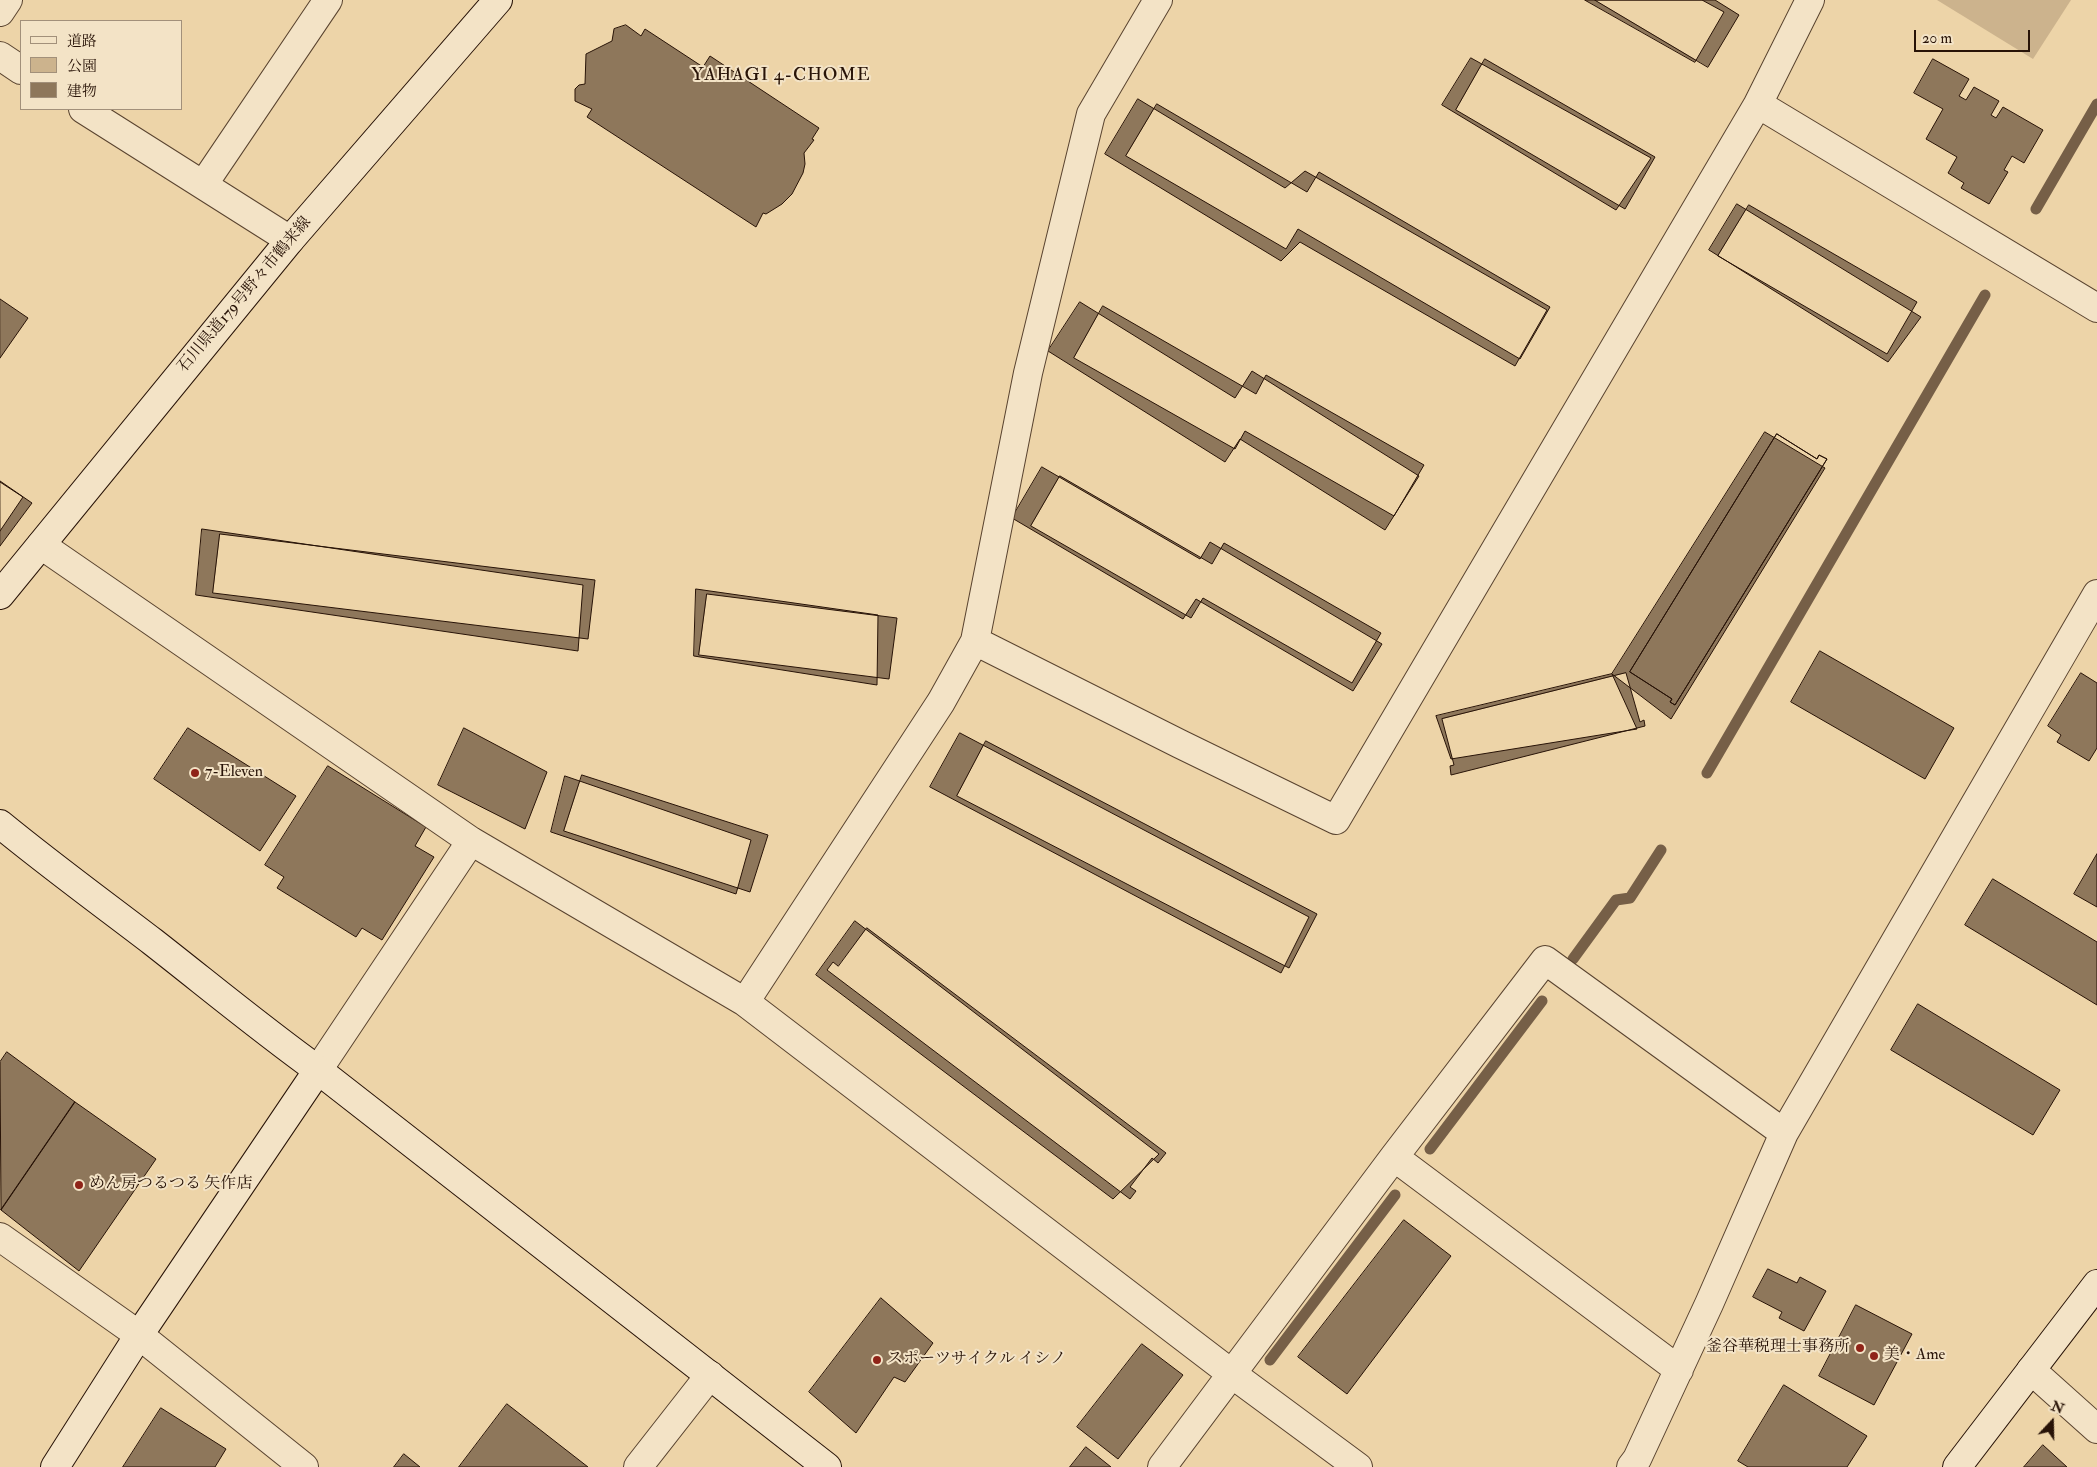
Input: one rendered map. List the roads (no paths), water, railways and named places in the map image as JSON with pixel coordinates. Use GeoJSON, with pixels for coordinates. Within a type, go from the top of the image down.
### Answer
{"type":"FeatureCollection","features":[{"type":"Feature","properties":{"kind":"street"},"geometry":{"type":"LineString","coordinates":[[0,12],[8,0]]}},
{"type":"Feature","properties":{"kind":"street"},"geometry":{"type":"LineString","coordinates":[[203,185],[328,0]]}},
{"type":"Feature","properties":{"kind":"street","name":"石川県道179号野々市鶴来線"},"geometry":{"type":"LineString","coordinates":[[0,596],[290,240],[498,0]]}},
{"type":"Feature","properties":{"kind":"street"},"geometry":{"type":"LineString","coordinates":[[745,1002],[941,702],[974,641],[1028,373],[1091,114],[1158,0]]}},
{"type":"Feature","properties":{"kind":"street"},"geometry":{"type":"LineString","coordinates":[[974,641],[1336,820],[1758,104],[1810,0]]}},
{"type":"Feature","properties":{"kind":"street"},"geometry":{"type":"LineString","coordinates":[[0,56],[20,69]]}},
{"type":"Feature","properties":{"kind":"street"},"geometry":{"type":"LineString","coordinates":[[1758,104],[2097,308]]}},
{"type":"Feature","properties":{"kind":"street"},"geometry":{"type":"LineString","coordinates":[[84,110],[290,240]]}},
{"type":"Feature","properties":{"kind":"street"},"geometry":{"type":"LineString","coordinates":[[41,545],[471,841],[745,1002],[1232,1374],[1358,1467]]}},
{"type":"Feature","properties":{"kind":"street"},"geometry":{"type":"LineString","coordinates":[[1630,1467],[1637,1459],[1679,1370],[1784,1133],[2097,594]]}},
{"type":"Feature","properties":{"kind":"street"},"geometry":{"type":"LineString","coordinates":[[0,824],[284,1046],[318,1070],[710,1374],[827,1467]]}},
{"type":"Feature","properties":{"kind":"street"},"geometry":{"type":"LineString","coordinates":[[54,1467],[139,1335],[471,841]]}},
{"type":"Feature","properties":{"kind":"street"},"geometry":{"type":"LineString","coordinates":[[1162,1467],[1394,1157],[1545,960],[1784,1133]]}},
{"type":"Feature","properties":{"kind":"street"},"geometry":{"type":"LineString","coordinates":[[1394,1157],[1679,1370]]}},
{"type":"Feature","properties":{"kind":"street"},"geometry":{"type":"LineString","coordinates":[[0,1237],[139,1335],[304,1467]]}},
{"type":"Feature","properties":{"kind":"street"},"geometry":{"type":"LineString","coordinates":[[1957,1467],[2097,1284]]}},
{"type":"Feature","properties":{"kind":"street"},"geometry":{"type":"LineString","coordinates":[[2031,1370],[2097,1429]]}},
{"type":"Feature","properties":{"kind":"street"},"geometry":{"type":"LineString","coordinates":[[638,1467],[710,1374]]}},
{"type":"Feature","properties":{"kind":"waterway"},"geometry":{"type":"LineString","coordinates":[[2036,209],[2097,104]]}},
{"type":"Feature","properties":{"kind":"waterway"},"geometry":{"type":"LineString","coordinates":[[1707,773],[1985,295]]}},
{"type":"Feature","properties":{"kind":"waterway"},"geometry":{"type":"LineString","coordinates":[[1573,959],[1616,900],[1630,898],[1661,850]]}},
{"type":"Feature","properties":{"kind":"waterway"},"geometry":{"type":"LineString","coordinates":[[1430,1149],[1542,1001]]}},
{"type":"Feature","properties":{"kind":"waterway"},"geometry":{"type":"LineString","coordinates":[[1270,1360],[1395,1195]]}},
{"type":"Feature","properties":{"kind":"place","name":"7-Eleven"},"geometry":{"type":"Point","coordinates":[195,773]}},
{"type":"Feature","properties":{"kind":"place","name":"めん房つるつる 矢作店"},"geometry":{"type":"Point","coordinates":[79,1185]}},
{"type":"Feature","properties":{"kind":"place","name":"釜谷華税理士事務所"},"geometry":{"type":"Point","coordinates":[1860,1348]}},
{"type":"Feature","properties":{"kind":"place","name":"美・Ame"},"geometry":{"type":"Point","coordinates":[1874,1356]}},
{"type":"Feature","properties":{"kind":"place","name":"スポーツサイクル イシノ"},"geometry":{"type":"Point","coordinates":[877,1360]}},
{"type":"Feature","properties":{"kind":"district","name":"YAHAGI 4-CHOME"},"geometry":{"type":"Point","coordinates":[781,76]}}]}
